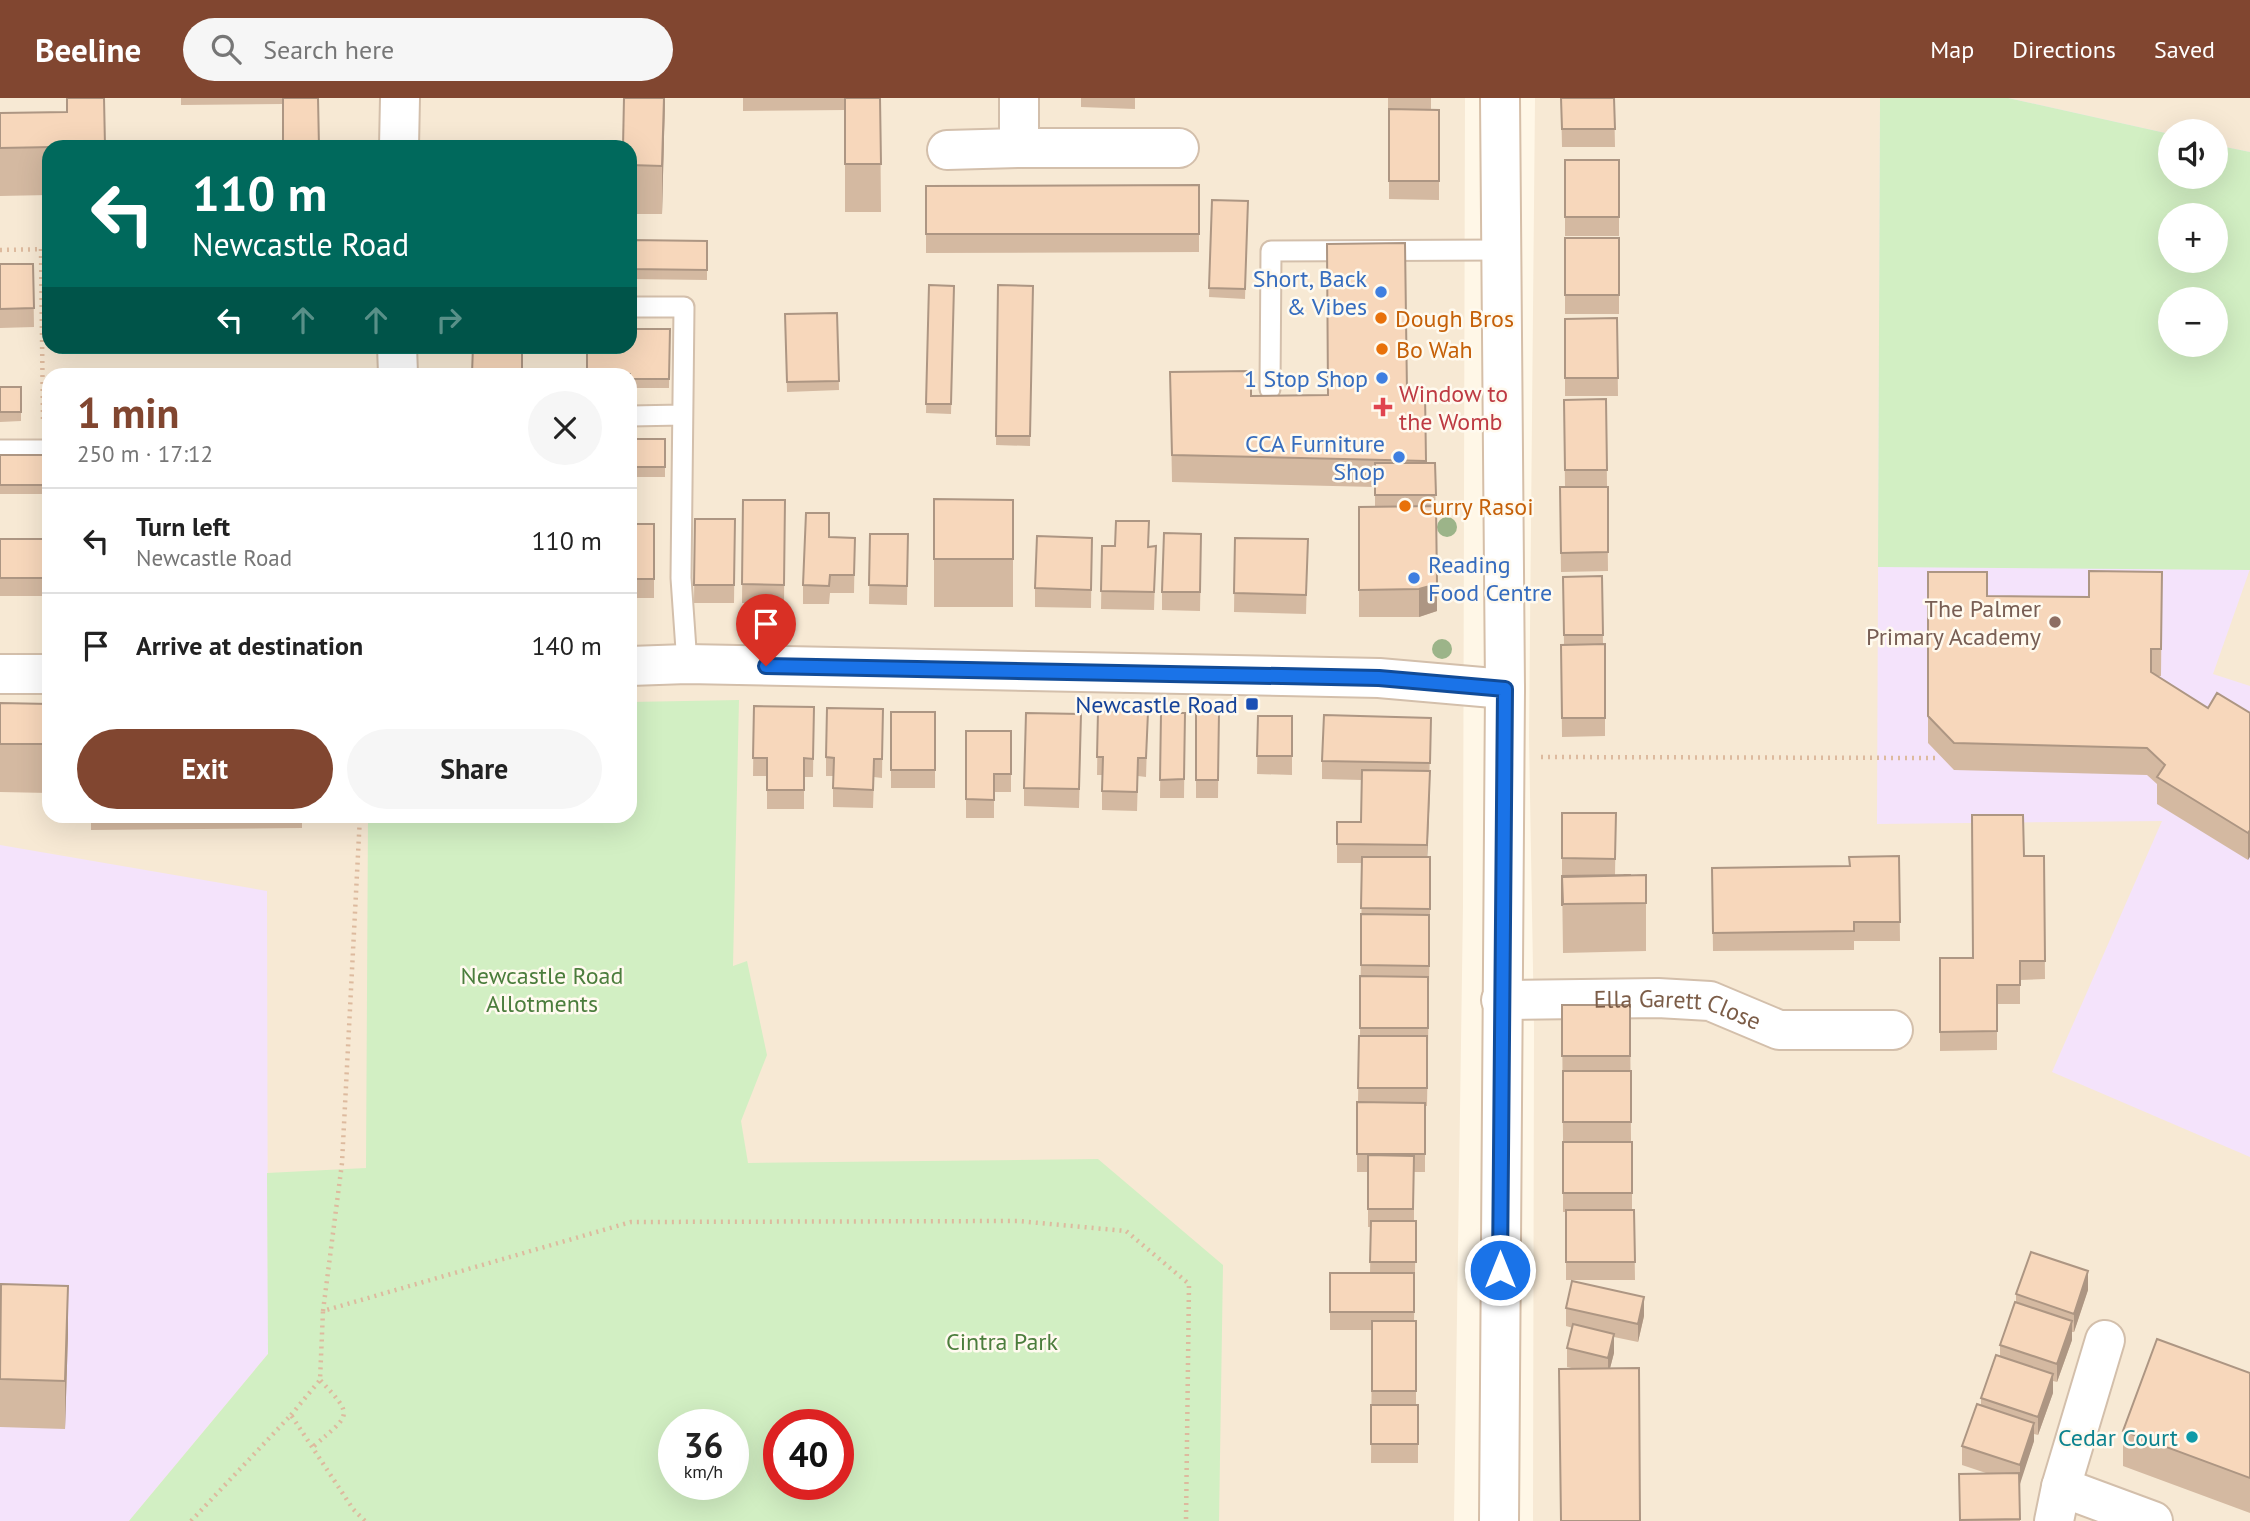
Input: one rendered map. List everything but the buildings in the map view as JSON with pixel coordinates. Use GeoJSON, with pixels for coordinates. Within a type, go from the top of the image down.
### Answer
{"type":"FeatureCollection","features":[{"type":"Feature","properties":{"kind":"street"},"geometry":{"type":"LineString","coordinates":[[399,140],[400,98]]}},
{"type":"Feature","properties":{"kind":"street"},"geometry":{"type":"LineString","coordinates":[[1018,98],[1019,148]]}},
{"type":"Feature","properties":{"kind":"street"},"geometry":{"type":"LineString","coordinates":[[1499,1521],[1505,757],[1500,98]]}},
{"type":"Feature","properties":{"kind":"street"},"geometry":{"type":"LineString","coordinates":[[947,150],[1179,148]]}},
{"type":"Feature","properties":{"kind":"street"},"geometry":{"type":"LineString","coordinates":[[637,666],[687,664],[1379,678],[1505,689]]}},
{"type":"Feature","properties":{"kind":"street"},"geometry":{"type":"LineString","coordinates":[[0,674],[42,674]]}},
{"type":"Feature","properties":{"kind":"street","name":"Ella Garett Close"},"geometry":{"type":"LineString","coordinates":[[1501,1000],[1658,998],[1710,1001],[1779,1030],[1893,1030]]}},
{"type":"Feature","properties":{"kind":"street"},"geometry":{"type":"LineString","coordinates":[[2105,1340],[2057,1504],[2153,1521]]}},
{"type":"Feature","properties":{"kind":"lane"},"geometry":{"type":"LineString","coordinates":[[1270,389],[1271,251],[1502,250]]}},
{"type":"Feature","properties":{"kind":"lane"},"geometry":{"type":"LineString","coordinates":[[637,307],[684,307],[681,578],[687,664]]}},
{"type":"Feature","properties":{"kind":"lane"},"geometry":{"type":"LineString","coordinates":[[637,416],[682,415]]}},
{"type":"Feature","properties":{"kind":"lane"},"geometry":{"type":"LineString","coordinates":[[0,450],[42,450]]}},
{"type":"Feature","properties":{"kind":"path"},"geometry":{"type":"LineString","coordinates":[[0,250],[41,249],[42,289]]}},
{"type":"Feature","properties":{"kind":"path"},"geometry":{"type":"LineString","coordinates":[[1505,757],[1936,758]]}},
{"type":"Feature","properties":{"kind":"path"},"geometry":{"type":"LineString","coordinates":[[191,1521],[291,1415],[320,1380],[323,1311],[342,1163],[360,823]]}},
{"type":"Feature","properties":{"kind":"path"},"geometry":{"type":"LineString","coordinates":[[323,1311],[631,1222],[1018,1222],[1126,1231],[1189,1284],[1186,1521]]}},
{"type":"Feature","properties":{"kind":"path"},"geometry":{"type":"LineString","coordinates":[[314,1446],[343,1419],[345,1413],[343,1405],[320,1380]]}},
{"type":"Feature","properties":{"kind":"path"},"geometry":{"type":"LineString","coordinates":[[291,1415],[314,1446],[353,1509],[365,1521]]}},
{"type":"Feature","properties":{"kind":"shaded area"},"geometry":{"type":"Polygon","coordinates":[[[0,98],[1465,98],[1463,906],[1454,1521],[0,1521],[0,98]]]}},
{"type":"Feature","properties":{"kind":"shaded area"},"geometry":{"type":"Polygon","coordinates":[[[1535,98],[2250,98],[2250,1521],[1533,1521],[1534,1027],[1529,737],[1535,98]]]}},
{"type":"Feature","properties":{"kind":"shaded area","name":"The Palmer Primary Academy"},"geometry":{"type":"Polygon","coordinates":[[[1880,98],[2008,98],[2158,131],[2158,189],[2228,189],[2228,147],[2250,152],[2250,569],[2213,674],[2250,686],[2250,1157],[2052,1072],[2162,821],[1877,824],[1880,98]]]}},
{"type":"Feature","properties":{"kind":"shaded area"},"geometry":{"type":"Polygon","coordinates":[[[0,845],[267,891],[268,1354],[129,1521],[0,1521],[0,845]]]}},
{"type":"Feature","properties":{"kind":"green space"},"geometry":{"type":"Polygon","coordinates":[[[1880,98],[2008,98],[2158,131],[2158,189],[2228,189],[2228,147],[2250,152],[2250,570],[1878,567],[1880,98]]]}},
{"type":"Feature","properties":{"kind":"green space","name":"Cintra Park"},"geometry":{"type":"Polygon","coordinates":[[[739,700],[733,966],[747,961],[767,1055],[741,1121],[748,1163],[1098,1159],[1223,1265],[1219,1521],[129,1521],[268,1354],[267,1173],[366,1168],[368,823],[637,823],[637,702],[739,700]]]}},
{"type":"Feature","properties":{"kind":"place","name":"Short, Back & Vibes"},"geometry":{"type":"Point","coordinates":[1381,292]}},
{"type":"Feature","properties":{"kind":"place","name":"Dough Bros"},"geometry":{"type":"Point","coordinates":[1381,318]}},
{"type":"Feature","properties":{"kind":"place","name":"Bo Wah"},"geometry":{"type":"Point","coordinates":[1382,349]}},
{"type":"Feature","properties":{"kind":"place","name":"1 Stop Shop"},"geometry":{"type":"Point","coordinates":[1382,378]}},
{"type":"Feature","properties":{"kind":"place","name":"Window to the Womb"},"geometry":{"type":"Point","coordinates":[1383,407]}},
{"type":"Feature","properties":{"kind":"place","name":"CCA Furniture Shop"},"geometry":{"type":"Point","coordinates":[1399,457]}},
{"type":"Feature","properties":{"kind":"place","name":"Curry Rasoi"},"geometry":{"type":"Point","coordinates":[1405,506]}},
{"type":"Feature","properties":{"kind":"place","name":"Reading Food Centre"},"geometry":{"type":"Point","coordinates":[1414,578]}},
{"type":"Feature","properties":{"kind":"place","name":"The Palmer Primary Academy"},"geometry":{"type":"Point","coordinates":[2055,622]}},
{"type":"Feature","properties":{"kind":"place","name":"Newcastle Road"},"geometry":{"type":"Point","coordinates":[1252,704]}},
{"type":"Feature","properties":{"kind":"place","name":"Cedar Court"},"geometry":{"type":"Point","coordinates":[2192,1437]}},
{"type":"Feature","properties":{"kind":"route"},"geometry":{"type":"LineString","coordinates":[[766,666],[1379,678],[1505,689],[1500,1270]]}},
{"type":"Feature","properties":{"kind":"park label","name":"Newcastle Road Allotments"},"geometry":{"type":"Point","coordinates":[542,989]}}]}
